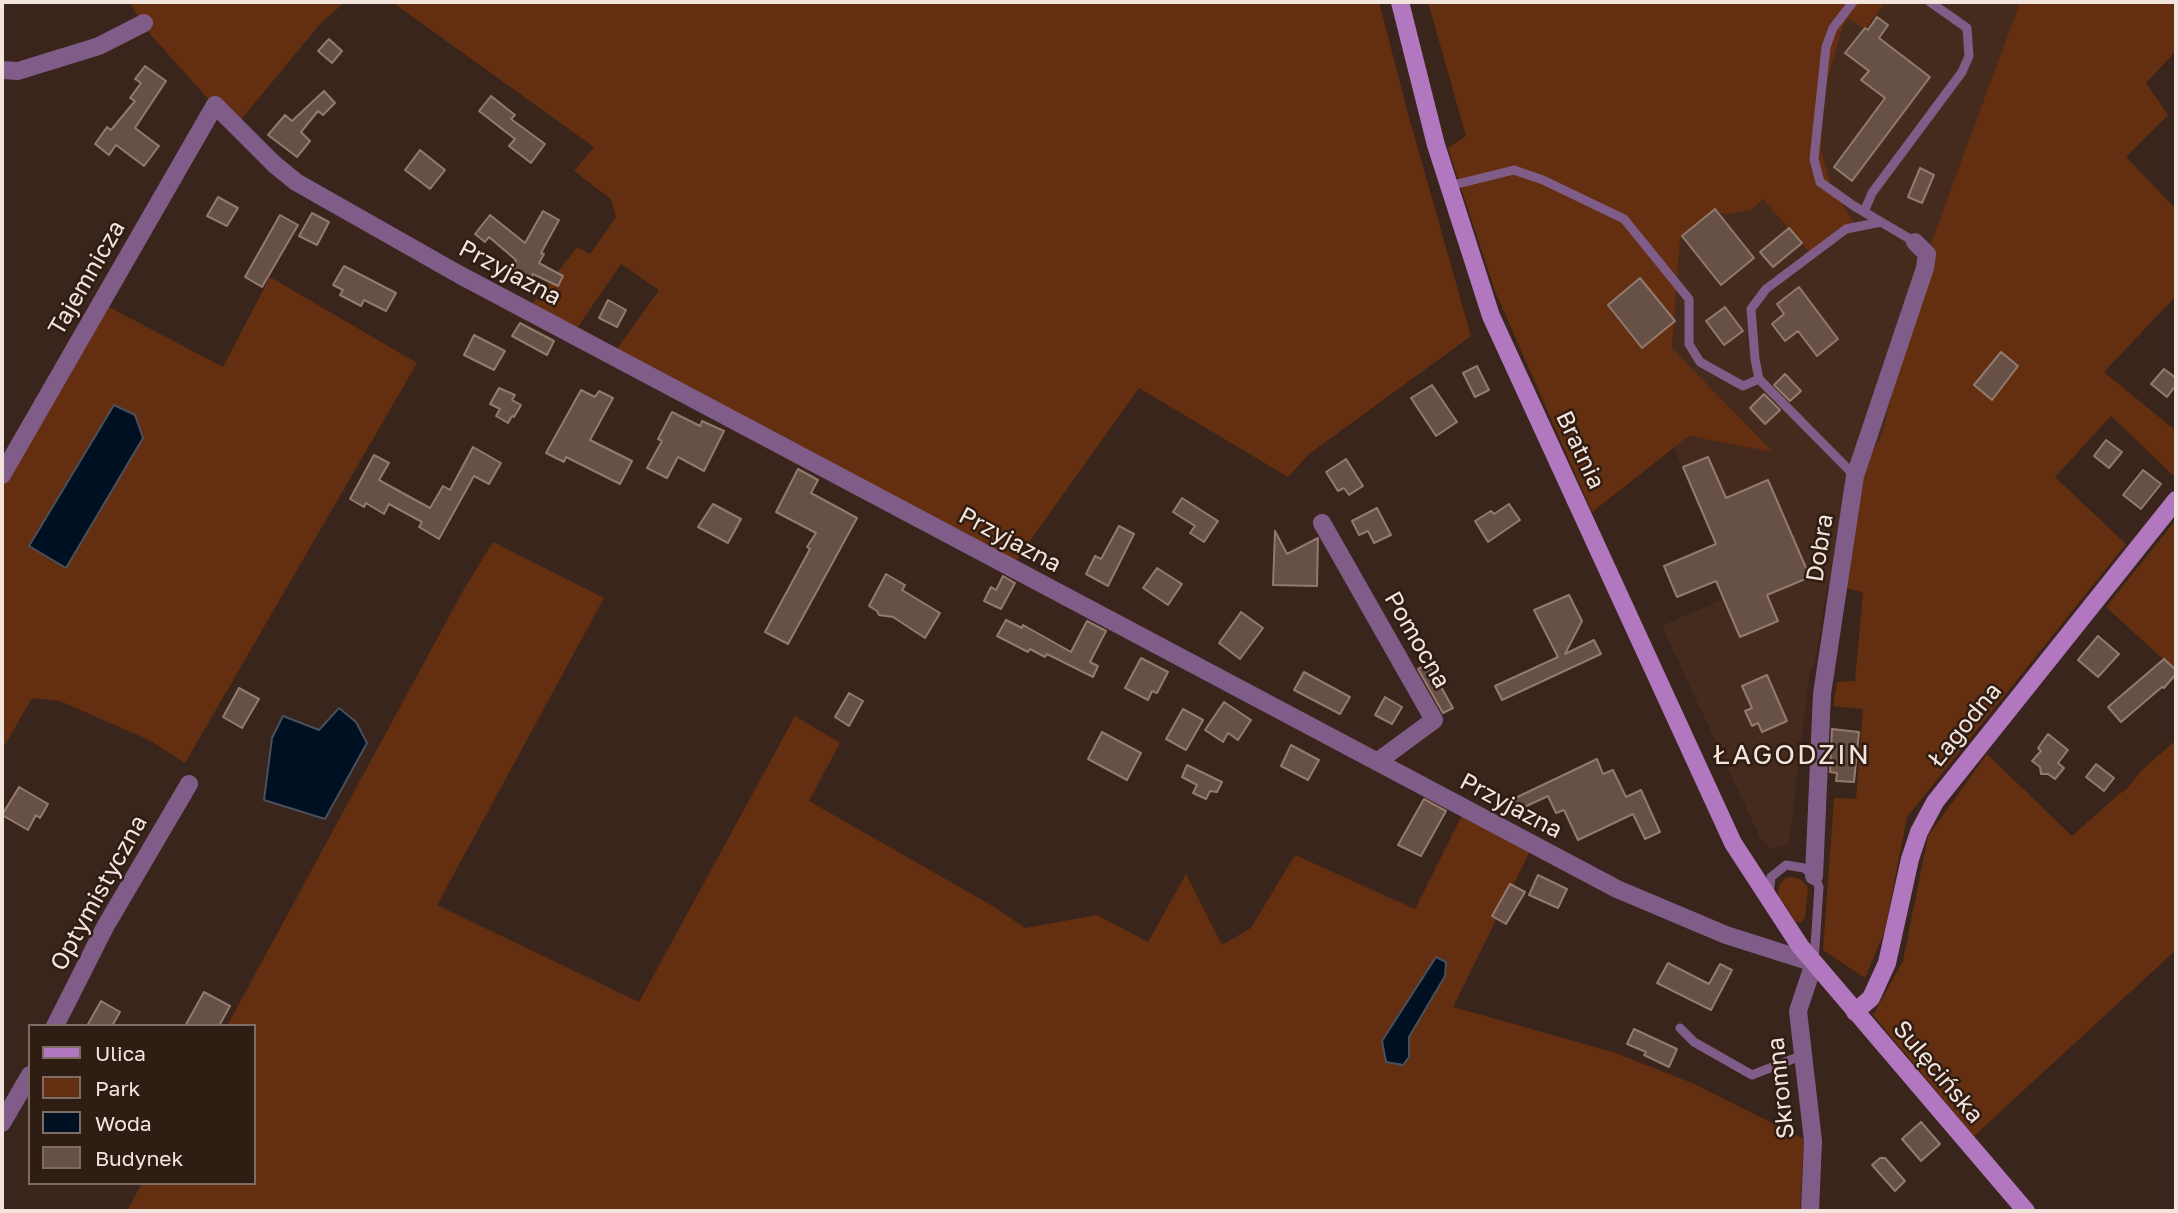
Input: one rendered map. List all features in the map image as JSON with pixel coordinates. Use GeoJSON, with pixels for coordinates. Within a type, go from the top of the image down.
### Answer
{"type":"FeatureCollection","features":[{"type":"Feature","properties":{"kind":"street","name":"Bratnia"},"geometry":{"type":"LineString","coordinates":[[1400,2],[1436,145],[1491,316],[1733,843],[1814,963]]}},
{"type":"Feature","properties":{"kind":"street"},"geometry":{"type":"LineString","coordinates":[[2,70],[18,71],[99,46],[144,23]]}},
{"type":"Feature","properties":{"kind":"street","name":"Tajemnicza"},"geometry":{"type":"LineString","coordinates":[[2,475],[215,105]]}},
{"type":"Feature","properties":{"kind":"street","name":"Przyjazna"},"geometry":{"type":"LineString","coordinates":[[215,105],[274,164],[296,182],[460,275],[1617,889],[1726,935],[1814,963]]}},
{"type":"Feature","properties":{"kind":"street","name":"Dobra"},"geometry":{"type":"LineString","coordinates":[[1814,876],[1822,694],[1855,476],[1924,268],[1927,254],[1915,242]]}},
{"type":"Feature","properties":{"kind":"street","name":"Łagodna"},"geometry":{"type":"LineString","coordinates":[[1855,1012],[1871,998],[1887,963],[1910,859],[1919,832],[1935,802],[2176,500]]}},
{"type":"Feature","properties":{"kind":"street","name":"Pomocna"},"geometry":{"type":"LineString","coordinates":[[1322,523],[1434,720],[1377,762]]}},
{"type":"Feature","properties":{"kind":"street","name":"Optymistyczna"},"geometry":{"type":"LineString","coordinates":[[56,1024],[105,927],[189,785]]}},
{"type":"Feature","properties":{"kind":"street","name":"Sulęcińska"},"geometry":{"type":"LineString","coordinates":[[1814,963],[2026,1211]]}},
{"type":"Feature","properties":{"kind":"street","name":"Skromna"},"geometry":{"type":"LineString","coordinates":[[1810,1211],[1813,1140],[1798,1011],[1814,963]]}},
{"type":"Feature","properties":{"kind":"street"},"geometry":{"type":"LineString","coordinates":[[2,1123],[28,1078]]}},
{"type":"Feature","properties":{"kind":"lane"},"geometry":{"type":"LineString","coordinates":[[1853,2],[1833,28],[1826,47],[1814,159],[1821,182],[1864,212],[1915,242]]}},
{"type":"Feature","properties":{"kind":"lane"},"geometry":{"type":"LineString","coordinates":[[1864,212],[1872,193],[1962,72],[1969,56],[1967,28],[1930,2]]}},
{"type":"Feature","properties":{"kind":"lane"},"geometry":{"type":"LineString","coordinates":[[1449,186],[1514,170],[1543,180],[1624,219],[1689,299],[1689,344],[1700,362],[1744,386],[1759,379]]}},
{"type":"Feature","properties":{"kind":"lane"},"geometry":{"type":"LineString","coordinates":[[1855,476],[1759,379],[1751,309],[1766,289],[1846,229],[1881,222]]}},
{"type":"Feature","properties":{"kind":"lane"},"geometry":{"type":"LineString","coordinates":[[1768,897],[1771,877],[1786,865],[1804,868],[1814,876],[1819,887],[1814,963]]}},
{"type":"Feature","properties":{"kind":"lane"},"geometry":{"type":"LineString","coordinates":[[1680,1028],[1694,1042],[1752,1075],[1803,1055]]}},
{"type":"Feature","properties":{"kind":"shaded area"},"geometry":{"type":"Polygon","coordinates":[[[1886,2],[2020,2],[1925,259],[1881,437],[1865,465],[1845,588],[1827,586],[1815,663],[1810,669],[1789,844],[1772,849],[1761,840],[1662,626],[1723,599],[1735,587],[1674,448],[1689,436],[1772,451],[1672,348],[1680,239],[1715,210],[1763,198],[1812,255],[1827,239],[1856,229],[1829,183],[1821,150],[1823,95],[1843,26],[1849,19],[1865,28],[1886,2]]]}},
{"type":"Feature","properties":{"kind":"green space"},"geometry":{"type":"Polygon","coordinates":[[[130,2],[345,2],[321,23],[234,128],[143,26],[130,2]]]}},
{"type":"Feature","properties":{"kind":"green space"},"geometry":{"type":"Polygon","coordinates":[[[392,2],[1379,2],[1471,336],[1309,454],[1288,477],[1139,388],[1010,569],[612,356],[659,290],[621,264],[571,337],[527,311],[577,247],[590,254],[616,217],[611,199],[574,171],[594,147],[392,2]]]}},
{"type":"Feature","properties":{"kind":"green space"},"geometry":{"type":"Polygon","coordinates":[[[1428,2],[1886,2],[1865,29],[1849,19],[1843,26],[1823,95],[1821,150],[1830,183],[1857,229],[1827,239],[1812,255],[1763,199],[1751,210],[1726,214],[1714,211],[1680,239],[1672,348],[1773,452],[1689,436],[1592,512],[1495,291],[1448,148],[1466,136],[1428,2]]]}},
{"type":"Feature","properties":{"kind":"green space"},"geometry":{"type":"Polygon","coordinates":[[[2020,2],[2176,2],[2176,51],[2146,83],[2168,115],[2126,157],[2176,209],[2176,296],[2104,372],[2176,431],[2176,478],[2111,416],[2055,477],[2126,544],[1907,817],[1885,930],[1865,978],[1823,950],[1834,798],[1856,799],[1863,709],[1833,706],[1837,682],[1855,681],[1863,592],[1845,588],[1865,465],[1881,437],[1925,259],[2020,2]]]}},
{"type":"Feature","properties":{"kind":"green space"},"geometry":{"type":"Polygon","coordinates":[[[270,277],[417,363],[185,763],[149,740],[60,701],[32,698],[2,750],[2,485],[105,305],[223,367],[270,277]]]}},
{"type":"Feature","properties":{"kind":"green space"},"geometry":{"type":"Polygon","coordinates":[[[2176,520],[2176,671],[2106,607],[2176,520]]]}},
{"type":"Feature","properties":{"kind":"green space"},"geometry":{"type":"Polygon","coordinates":[[[493,542],[604,598],[437,905],[639,1002],[795,716],[840,743],[809,801],[991,905],[1025,928],[1097,915],[1148,942],[1186,874],[1222,945],[1251,928],[1295,855],[1415,909],[1465,809],[1533,845],[1453,1007],[1613,1052],[1692,1083],[1804,1139],[1800,1211],[127,1211],[141,1185],[256,1185],[256,1024],[228,1024],[464,589],[493,542]]]}},
{"type":"Feature","properties":{"kind":"green space"},"geometry":{"type":"Polygon","coordinates":[[[2176,740],[2176,950],[1974,1136],[1873,1015],[1903,961],[1928,836],[1987,754],[2072,836],[2126,790],[2141,771],[2176,740]]]}},
{"type":"Feature","properties":{"kind":"green space"},"geometry":{"type":"Polygon","coordinates":[[[1785,878],[1802,880],[1808,888],[1805,918],[1801,922],[1796,922],[1778,895],[1779,886],[1785,878]]]}},
{"type":"Feature","properties":{"kind":"water"},"geometry":{"type":"Polygon","coordinates":[[[114,405],[135,415],[143,438],[66,568],[29,546],[114,405]]]}},
{"type":"Feature","properties":{"kind":"water"},"geometry":{"type":"Polygon","coordinates":[[[339,708],[356,722],[367,743],[325,819],[264,800],[272,738],[283,716],[319,730],[339,708]]]}},
{"type":"Feature","properties":{"kind":"water"},"geometry":{"type":"Polygon","coordinates":[[[1436,957],[1446,962],[1445,976],[1409,1037],[1409,1057],[1403,1065],[1386,1062],[1382,1041],[1436,957]]]}},
{"type":"Feature","properties":{"kind":"building"},"geometry":{"type":"Polygon","coordinates":[[[1877,17],[1888,25],[1879,38],[1930,77],[1852,181],[1834,167],[1885,98],[1861,80],[1869,71],[1845,53],[1877,17]]]}},
{"type":"Feature","properties":{"kind":"building"},"geometry":{"type":"Polygon","coordinates":[[[329,39],[342,51],[332,63],[318,51],[329,39]]]}},
{"type":"Feature","properties":{"kind":"building"},"geometry":{"type":"Polygon","coordinates":[[[145,66],[166,81],[135,128],[159,146],[144,166],[116,145],[109,155],[95,144],[107,127],[111,130],[135,101],[130,98],[141,83],[135,79],[145,66]]]}},
{"type":"Feature","properties":{"kind":"building"},"geometry":{"type":"Polygon","coordinates":[[[324,91],[335,103],[323,115],[318,111],[301,132],[310,141],[297,157],[268,135],[285,115],[292,121],[324,91]]]}},
{"type":"Feature","properties":{"kind":"building"},"geometry":{"type":"Polygon","coordinates":[[[491,96],[515,115],[511,119],[545,144],[531,163],[509,146],[515,139],[479,111],[491,96]]]}},
{"type":"Feature","properties":{"kind":"building"},"geometry":{"type":"Polygon","coordinates":[[[420,150],[445,170],[430,189],[405,170],[420,150]]]}},
{"type":"Feature","properties":{"kind":"building"},"geometry":{"type":"Polygon","coordinates":[[[1920,168],[1934,175],[1922,203],[1908,197],[1920,168]]]}},
{"type":"Feature","properties":{"kind":"building"},"geometry":{"type":"Polygon","coordinates":[[[218,197],[238,208],[227,226],[207,216],[218,197]]]}},
{"type":"Feature","properties":{"kind":"building"},"geometry":{"type":"Polygon","coordinates":[[[1715,209],[1754,258],[1721,285],[1682,236],[1715,209]]]}},
{"type":"Feature","properties":{"kind":"building"},"geometry":{"type":"Polygon","coordinates":[[[543,211],[559,220],[541,253],[544,254],[539,263],[563,276],[558,286],[533,274],[531,279],[512,269],[516,260],[489,237],[485,242],[475,234],[490,215],[525,243],[543,211]]]}},
{"type":"Feature","properties":{"kind":"building"},"geometry":{"type":"Polygon","coordinates":[[[312,213],[329,222],[317,245],[299,236],[312,213]]]}},
{"type":"Feature","properties":{"kind":"building"},"geometry":{"type":"Polygon","coordinates":[[[280,215],[298,225],[262,287],[245,277],[280,215]]]}},
{"type":"Feature","properties":{"kind":"building"},"geometry":{"type":"Polygon","coordinates":[[[1789,228],[1802,243],[1773,267],[1760,252],[1789,228]]]}},
{"type":"Feature","properties":{"kind":"building"},"geometry":{"type":"Polygon","coordinates":[[[344,266],[396,293],[386,311],[364,300],[361,306],[340,295],[343,290],[333,285],[344,266]]]}},
{"type":"Feature","properties":{"kind":"building"},"geometry":{"type":"Polygon","coordinates":[[[1640,278],[1675,321],[1642,348],[1608,305],[1640,278]]]}},
{"type":"Feature","properties":{"kind":"building"},"geometry":{"type":"Polygon","coordinates":[[[1799,287],[1838,339],[1817,356],[1798,331],[1785,341],[1772,324],[1784,314],[1777,304],[1799,287]]]}},
{"type":"Feature","properties":{"kind":"building"},"geometry":{"type":"Polygon","coordinates":[[[608,300],[626,310],[617,327],[599,318],[608,300]]]}},
{"type":"Feature","properties":{"kind":"building"},"geometry":{"type":"Polygon","coordinates":[[[1725,307],[1743,331],[1724,345],[1706,321],[1725,307]]]}},
{"type":"Feature","properties":{"kind":"building"},"geometry":{"type":"Polygon","coordinates":[[[520,323],[554,341],[547,355],[512,336],[520,323]]]}},
{"type":"Feature","properties":{"kind":"building"},"geometry":{"type":"Polygon","coordinates":[[[474,335],[505,351],[494,370],[464,355],[474,335]]]}},
{"type":"Feature","properties":{"kind":"building"},"geometry":{"type":"Polygon","coordinates":[[[2001,352],[2018,366],[1992,400],[1974,385],[2001,352]]]}},
{"type":"Feature","properties":{"kind":"building"},"geometry":{"type":"Polygon","coordinates":[[[1477,366],[1489,390],[1475,397],[1463,373],[1477,366]]]}},
{"type":"Feature","properties":{"kind":"building"},"geometry":{"type":"Polygon","coordinates":[[[2164,369],[2176,378],[2176,385],[2167,397],[2151,384],[2164,369]]]}},
{"type":"Feature","properties":{"kind":"building"},"geometry":{"type":"Polygon","coordinates":[[[1785,374],[1801,391],[1790,401],[1774,385],[1785,374]]]}},
{"type":"Feature","properties":{"kind":"building"},"geometry":{"type":"Polygon","coordinates":[[[1432,385],[1457,422],[1436,436],[1411,398],[1432,385]]]}},
{"type":"Feature","properties":{"kind":"building"},"geometry":{"type":"Polygon","coordinates":[[[499,388],[515,395],[512,400],[521,405],[508,423],[496,416],[500,409],[490,404],[499,388]]]}},
{"type":"Feature","properties":{"kind":"building"},"geometry":{"type":"Polygon","coordinates":[[[581,390],[595,397],[599,391],[613,398],[590,440],[632,461],[620,484],[566,457],[564,462],[546,453],[581,390]]]}},
{"type":"Feature","properties":{"kind":"building"},"geometry":{"type":"Polygon","coordinates":[[[1764,394],[1780,410],[1765,424],[1750,408],[1764,394]]]}},
{"type":"Feature","properties":{"kind":"building"},"geometry":{"type":"Polygon","coordinates":[[[672,412],[700,426],[702,421],[724,431],[704,471],[678,457],[667,478],[647,468],[662,441],[658,439],[672,412]]]}},
{"type":"Feature","properties":{"kind":"building"},"geometry":{"type":"Polygon","coordinates":[[[2106,440],[2122,452],[2109,468],[2094,456],[2106,440]]]}},
{"type":"Feature","properties":{"kind":"building"},"geometry":{"type":"Polygon","coordinates":[[[473,447],[501,463],[489,484],[474,476],[439,539],[419,527],[422,522],[389,504],[384,514],[366,503],[364,507],[350,499],[374,455],[389,463],[379,480],[430,508],[443,486],[450,490],[473,447]]]}},
{"type":"Feature","properties":{"kind":"building"},"geometry":{"type":"Polygon","coordinates":[[[1708,457],[1726,498],[1768,480],[1810,577],[1767,595],[1778,621],[1740,637],[1716,581],[1677,597],[1664,566],[1716,544],[1683,467],[1708,457]]]}},
{"type":"Feature","properties":{"kind":"building"},"geometry":{"type":"Polygon","coordinates":[[[1346,459],[1363,486],[1349,495],[1344,488],[1338,491],[1326,472],[1346,459]]]}},
{"type":"Feature","properties":{"kind":"building"},"geometry":{"type":"Polygon","coordinates":[[[798,469],[818,480],[811,493],[857,518],[788,644],[765,632],[816,533],[776,512],[798,469]]]}},
{"type":"Feature","properties":{"kind":"building"},"geometry":{"type":"Polygon","coordinates":[[[2143,470],[2161,484],[2141,509],[2123,495],[2143,470]]]}},
{"type":"Feature","properties":{"kind":"building"},"geometry":{"type":"Polygon","coordinates":[[[1182,498],[1218,521],[1204,542],[1190,533],[1195,526],[1173,512],[1182,498]]]}},
{"type":"Feature","properties":{"kind":"building"},"geometry":{"type":"Polygon","coordinates":[[[713,504],[741,519],[728,543],[698,527],[713,504]]]}},
{"type":"Feature","properties":{"kind":"building"},"geometry":{"type":"Polygon","coordinates":[[[1509,504],[1520,520],[1488,542],[1475,521],[1491,511],[1494,514],[1509,504]]]}},
{"type":"Feature","properties":{"kind":"building"},"geometry":{"type":"Polygon","coordinates":[[[1377,508],[1391,535],[1374,543],[1368,531],[1359,535],[1352,521],[1377,508]]]}},
{"type":"Feature","properties":{"kind":"building"},"geometry":{"type":"Polygon","coordinates":[[[1119,526],[1134,534],[1108,586],[1086,574],[1095,556],[1101,559],[1119,526]]]}},
{"type":"Feature","properties":{"kind":"building"},"geometry":{"type":"Polygon","coordinates":[[[1275,531],[1287,554],[1318,538],[1317,586],[1273,585],[1275,531]]]}},
{"type":"Feature","properties":{"kind":"building"},"geometry":{"type":"Polygon","coordinates":[[[1157,568],[1182,584],[1168,605],[1143,588],[1157,568]]]}},
{"type":"Feature","properties":{"kind":"building"},"geometry":{"type":"Polygon","coordinates":[[[886,574],[905,585],[902,590],[940,613],[925,638],[893,617],[879,615],[869,606],[886,574]]]}},
{"type":"Feature","properties":{"kind":"building"},"geometry":{"type":"Polygon","coordinates":[[[1003,576],[1015,583],[1001,609],[984,601],[991,587],[996,590],[1003,576]]]}},
{"type":"Feature","properties":{"kind":"building"},"geometry":{"type":"Polygon","coordinates":[[[1569,595],[1582,621],[1565,654],[1594,640],[1601,654],[1502,700],[1495,686],[1558,657],[1534,610],[1569,595]]]}},
{"type":"Feature","properties":{"kind":"building"},"geometry":{"type":"Polygon","coordinates":[[[1241,612],[1263,628],[1240,659],[1219,643],[1241,612]]]}},
{"type":"Feature","properties":{"kind":"building"},"geometry":{"type":"Polygon","coordinates":[[[1006,620],[1022,628],[1023,625],[1071,652],[1087,621],[1106,631],[1090,662],[1098,666],[1093,677],[1047,654],[1045,657],[1030,649],[1028,652],[997,636],[1006,620]]]}},
{"type":"Feature","properties":{"kind":"building"},"geometry":{"type":"Polygon","coordinates":[[[2098,636],[2119,654],[2098,677],[2078,660],[2098,636]]]}},
{"type":"Feature","properties":{"kind":"building"},"geometry":{"type":"Polygon","coordinates":[[[1141,658],[1168,672],[1157,693],[1152,691],[1148,700],[1125,688],[1141,658]]]}},
{"type":"Feature","properties":{"kind":"building"},"geometry":{"type":"Polygon","coordinates":[[[2164,659],[2176,670],[2176,674],[2164,688],[2121,722],[2108,707],[2164,659]]]}},
{"type":"Feature","properties":{"kind":"building"},"geometry":{"type":"Polygon","coordinates":[[[1428,664],[1453,708],[1443,713],[1418,669],[1428,664]]]}},
{"type":"Feature","properties":{"kind":"building"},"geometry":{"type":"Polygon","coordinates":[[[1304,672],[1350,697],[1340,714],[1294,690],[1304,672]]]}},
{"type":"Feature","properties":{"kind":"building"},"geometry":{"type":"Polygon","coordinates":[[[1767,675],[1787,721],[1762,732],[1758,723],[1752,726],[1745,711],[1752,708],[1742,686],[1767,675]]]}},
{"type":"Feature","properties":{"kind":"building"},"geometry":{"type":"Polygon","coordinates":[[[239,688],[259,699],[242,728],[223,717],[239,688]]]}},
{"type":"Feature","properties":{"kind":"building"},"geometry":{"type":"Polygon","coordinates":[[[849,693],[863,701],[849,726],[835,717],[849,693]]]}},
{"type":"Feature","properties":{"kind":"building"},"geometry":{"type":"Polygon","coordinates":[[[1385,697],[1402,707],[1392,724],[1375,715],[1385,697]]]}},
{"type":"Feature","properties":{"kind":"building"},"geometry":{"type":"Polygon","coordinates":[[[1224,702],[1251,720],[1238,740],[1228,733],[1223,742],[1205,730],[1224,702]]]}},
{"type":"Feature","properties":{"kind":"building"},"geometry":{"type":"Polygon","coordinates":[[[1183,709],[1203,720],[1186,750],[1166,739],[1183,709]]]}},
{"type":"Feature","properties":{"kind":"building"},"geometry":{"type":"Polygon","coordinates":[[[1832,729],[1859,732],[1854,782],[1836,781],[1837,773],[1830,772],[1832,729]]]}},
{"type":"Feature","properties":{"kind":"building"},"geometry":{"type":"Polygon","coordinates":[[[1102,732],[1141,753],[1127,780],[1088,759],[1102,732]]]}},
{"type":"Feature","properties":{"kind":"building"},"geometry":{"type":"Polygon","coordinates":[[[2048,734],[2068,750],[2058,763],[2064,768],[2055,779],[2048,774],[2041,774],[2040,767],[2032,761],[2041,751],[2038,748],[2048,734]]]}},
{"type":"Feature","properties":{"kind":"building"},"geometry":{"type":"Polygon","coordinates":[[[1291,745],[1319,760],[1308,780],[1281,766],[1291,745]]]}},
{"type":"Feature","properties":{"kind":"building"},"geometry":{"type":"Polygon","coordinates":[[[1597,759],[1603,774],[1613,770],[1626,797],[1641,790],[1660,832],[1645,839],[1633,814],[1578,840],[1564,810],[1556,813],[1548,796],[1514,812],[1509,801],[1597,759]]]}},
{"type":"Feature","properties":{"kind":"building"},"geometry":{"type":"Polygon","coordinates":[[[2096,764],[2114,778],[2104,791],[2086,777],[2096,764]]]}},
{"type":"Feature","properties":{"kind":"building"},"geometry":{"type":"Polygon","coordinates":[[[1187,765],[1222,782],[1217,792],[1210,791],[1206,799],[1193,793],[1197,785],[1182,777],[1187,765]]]}},
{"type":"Feature","properties":{"kind":"building"},"geometry":{"type":"Polygon","coordinates":[[[19,787],[48,804],[40,818],[36,815],[28,830],[2,815],[19,787]]]}},
{"type":"Feature","properties":{"kind":"building"},"geometry":{"type":"Polygon","coordinates":[[[1424,799],[1446,811],[1421,856],[1398,845],[1424,799]]]}},
{"type":"Feature","properties":{"kind":"building"},"geometry":{"type":"Polygon","coordinates":[[[1538,875],[1567,889],[1558,908],[1529,895],[1538,875]]]}},
{"type":"Feature","properties":{"kind":"building"},"geometry":{"type":"Polygon","coordinates":[[[1510,884],[1525,892],[1506,924],[1492,916],[1510,884]]]}},
{"type":"Feature","properties":{"kind":"building"},"geometry":{"type":"Polygon","coordinates":[[[1668,963],[1709,984],[1720,964],[1732,970],[1711,1010],[1657,983],[1668,963]]]}},
{"type":"Feature","properties":{"kind":"building"},"geometry":{"type":"Polygon","coordinates":[[[204,992],[230,1006],[220,1024],[186,1024],[204,992]]]}},
{"type":"Feature","properties":{"kind":"building"},"geometry":{"type":"Polygon","coordinates":[[[101,1001],[120,1012],[113,1024],[88,1024],[101,1001]]]}},
{"type":"Feature","properties":{"kind":"building"},"geometry":{"type":"Polygon","coordinates":[[[1634,1029],[1677,1049],[1669,1067],[1644,1055],[1646,1052],[1627,1044],[1634,1029]]]}},
{"type":"Feature","properties":{"kind":"building"},"geometry":{"type":"Polygon","coordinates":[[[1921,1122],[1940,1144],[1921,1161],[1902,1139],[1921,1122]]]}},
{"type":"Feature","properties":{"kind":"building"},"geometry":{"type":"Polygon","coordinates":[[[1880,1158],[1885,1158],[1905,1181],[1895,1191],[1872,1165],[1880,1158]]]}},
{"type":"Feature","properties":{"kind":"district","name":"ŁAGODZIN"},"geometry":{"type":"Point","coordinates":[1792,755]}}]}
